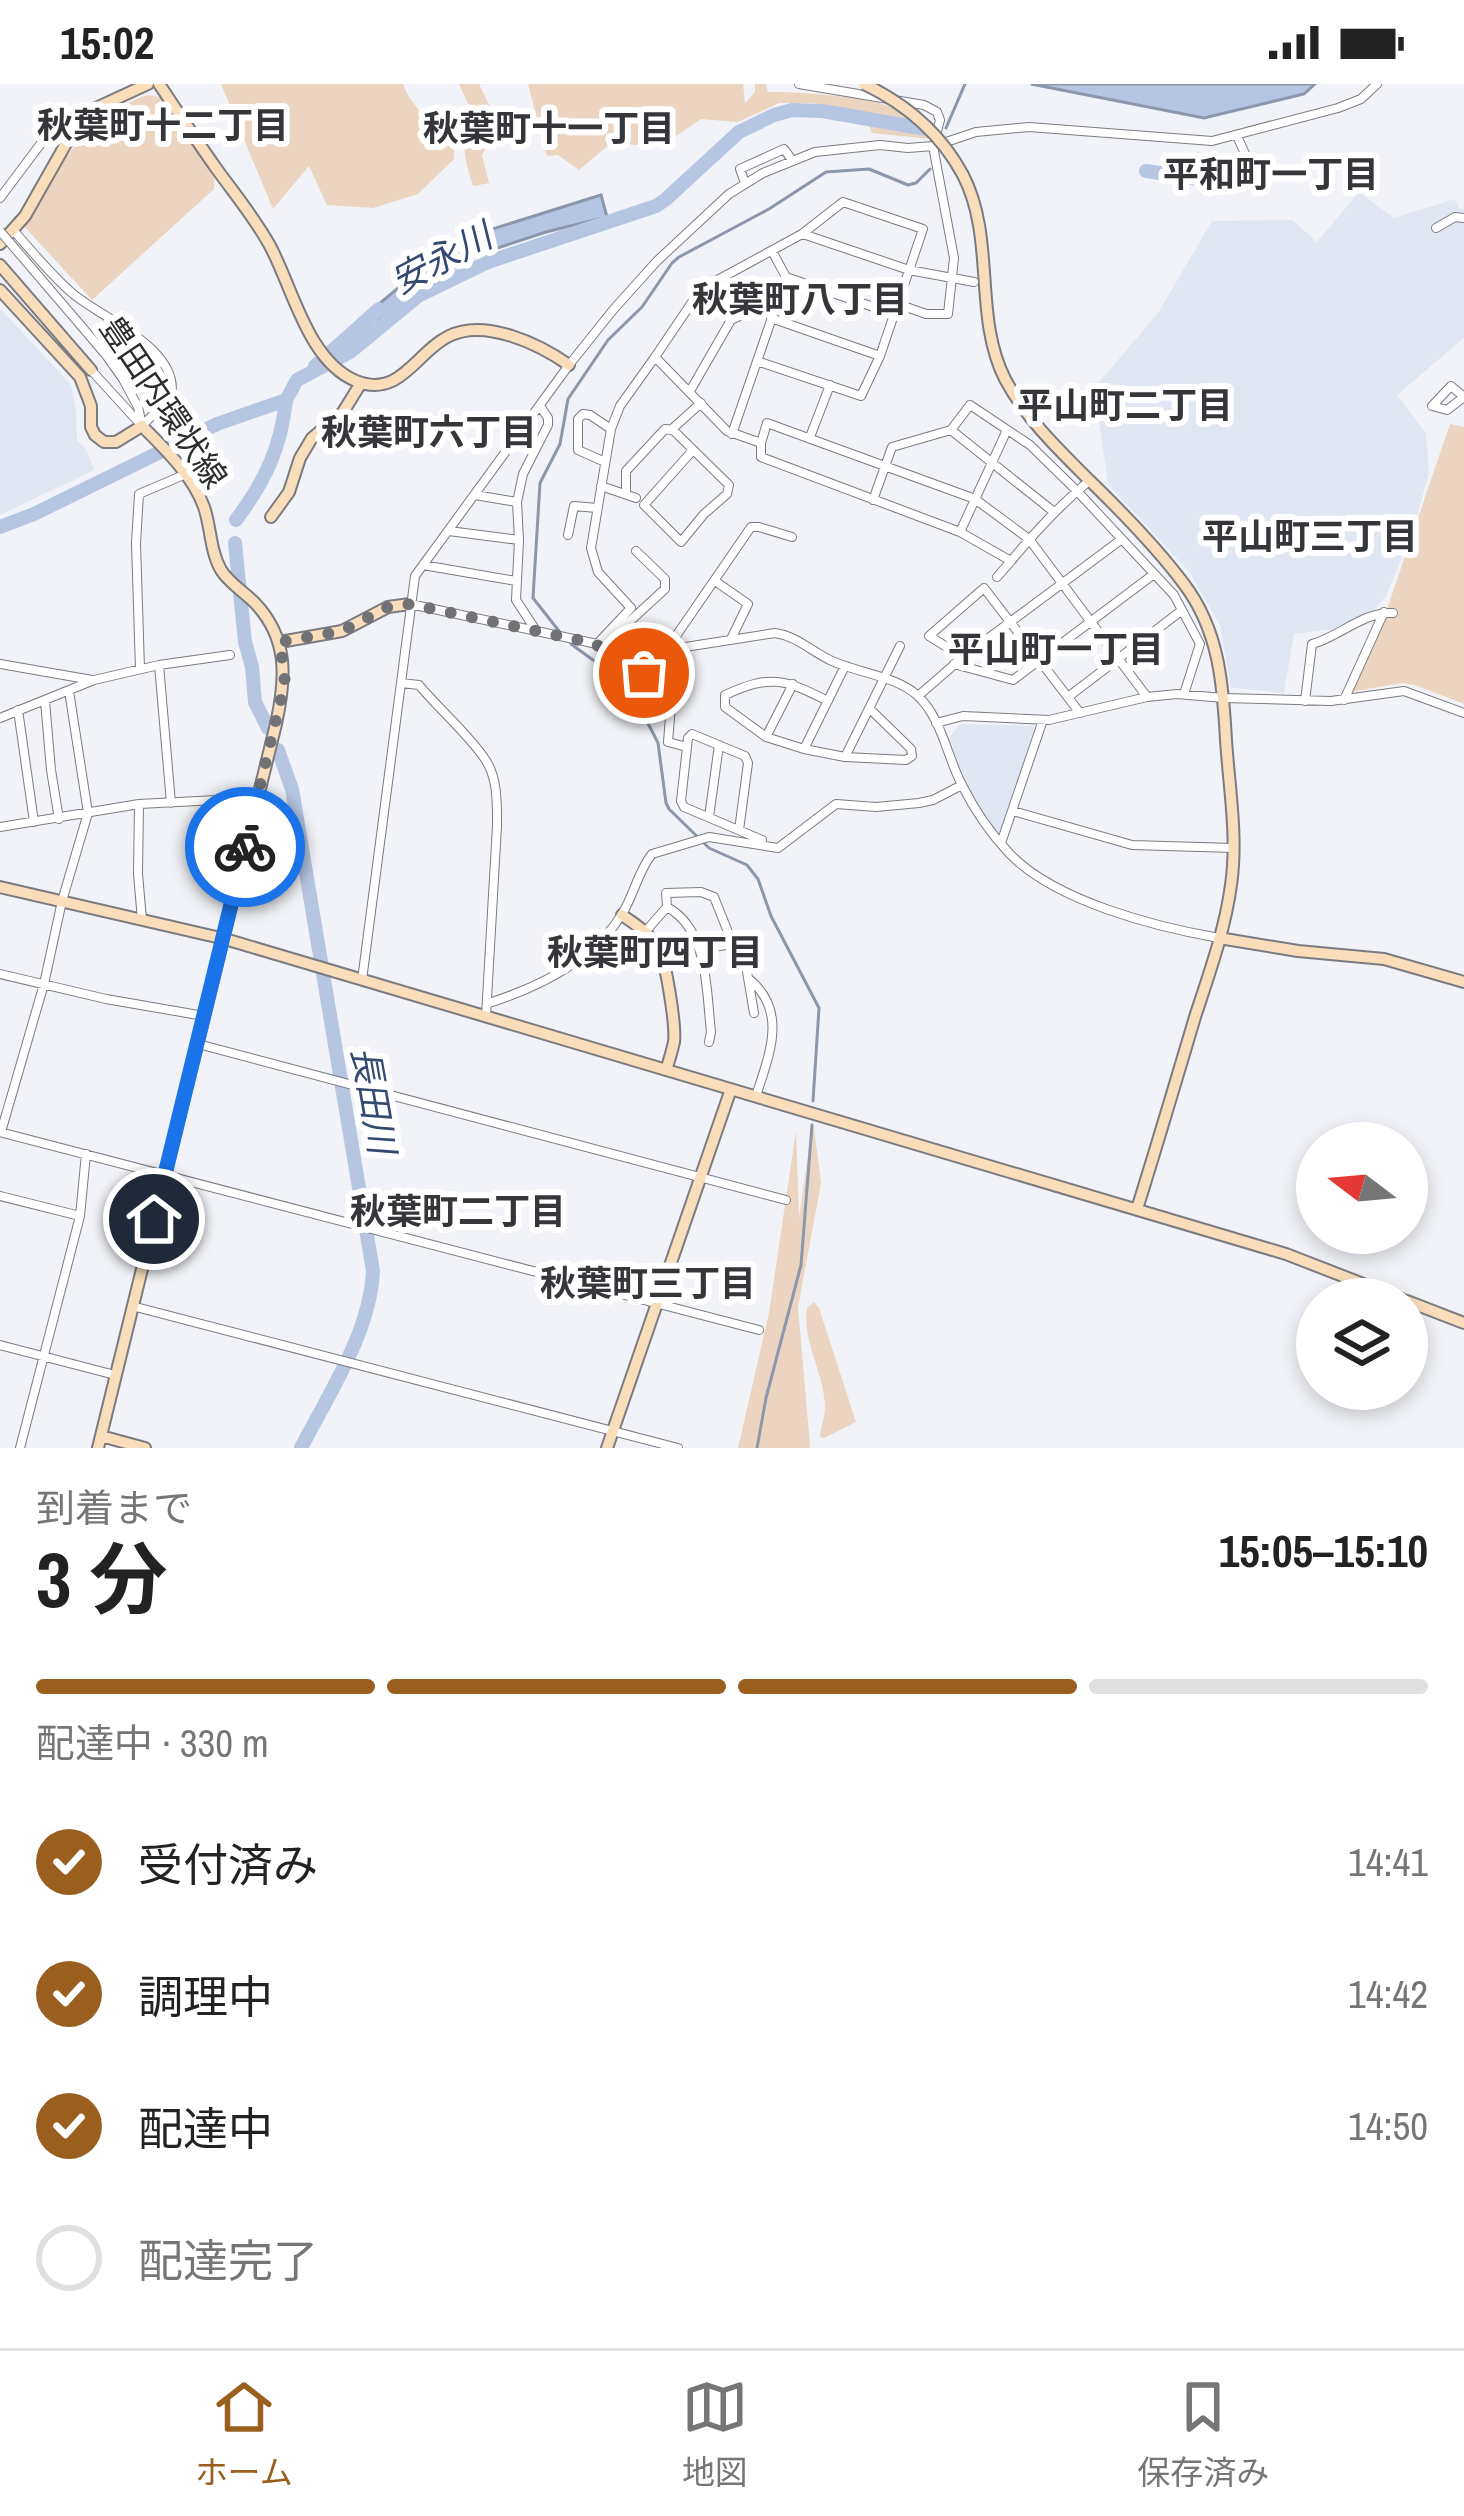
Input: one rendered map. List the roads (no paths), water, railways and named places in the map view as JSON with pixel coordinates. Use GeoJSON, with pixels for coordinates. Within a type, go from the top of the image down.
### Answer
{"type":"FeatureCollection","features":[{"type":"Feature","properties":{"kind":"street"},"geometry":{"type":"LineString","coordinates":[[0,244],[25,216],[76,126],[98,107],[148,84]]}},
{"type":"Feature","properties":{"kind":"street"},"geometry":{"type":"LineString","coordinates":[[159,84],[269,244],[303,321],[338,369],[361,383],[380,385],[407,374],[444,338],[484,331],[528,341],[569,365]]}},
{"type":"Feature","properties":{"kind":"street"},"geometry":{"type":"LineString","coordinates":[[772,251],[786,277],[896,309],[948,314],[954,258],[933,146],[940,120],[937,112],[924,105],[799,84]]}},
{"type":"Feature","properties":{"kind":"street"},"geometry":{"type":"LineString","coordinates":[[863,84],[919,119],[952,154],[963,176],[979,220],[991,340],[1020,404],[1177,575],[1212,635],[1224,698],[1234,848],[1231,887],[1220,938],[1137,1209]]}},
{"type":"Feature","properties":{"kind":"street"},"geometry":{"type":"LineString","coordinates":[[362,980],[415,576],[569,365],[691,228],[745,182],[829,148],[933,146],[976,132],[1029,127],[1205,141],[1338,108],[1361,99],[1377,84]]}},
{"type":"Feature","properties":{"kind":"street"},"geometry":{"type":"LineString","coordinates":[[0,198],[45,139],[68,121],[76,126]]}},
{"type":"Feature","properties":{"kind":"street"},"geometry":{"type":"LineString","coordinates":[[1237,136],[1252,169],[1261,171]]}},
{"type":"Feature","properties":{"kind":"street"},"geometry":{"type":"LineString","coordinates":[[687,747],[668,742],[672,692],[656,677],[600,650],[631,606],[598,572],[592,549],[604,462],[620,406],[701,289],[802,234],[843,202],[923,229],[880,356],[861,396],[757,361]]}},
{"type":"Feature","properties":{"kind":"street"},"geometry":{"type":"LineString","coordinates":[[1436,228],[1455,217],[1464,218]]}},
{"type":"Feature","properties":{"kind":"street"},"geometry":{"type":"LineString","coordinates":[[0,290],[80,377],[91,427],[104,442],[116,442],[142,426],[171,396],[172,378],[165,366],[134,335],[68,290],[7,231]]}},
{"type":"Feature","properties":{"kind":"street","name":"豊田内環状線"},"geometry":{"type":"LineString","coordinates":[[7,231],[123,379],[142,426],[182,470],[203,503],[220,568],[266,616],[280,642]]}},
{"type":"Feature","properties":{"kind":"street"},"geometry":{"type":"LineString","coordinates":[[802,234],[909,270],[974,282]]}},
{"type":"Feature","properties":{"kind":"street","name":"豊田内環状線"},"geometry":{"type":"LineString","coordinates":[[0,265],[91,370]]}},
{"type":"Feature","properties":{"kind":"street"},"geometry":{"type":"LineString","coordinates":[[732,434],[786,277]]}},
{"type":"Feature","properties":{"kind":"street"},"geometry":{"type":"LineString","coordinates":[[690,391],[731,320],[778,298]]}},
{"type":"Feature","properties":{"kind":"street"},"geometry":{"type":"LineString","coordinates":[[771,318],[880,356]]}},
{"type":"Feature","properties":{"kind":"street"},"geometry":{"type":"LineString","coordinates":[[655,357],[732,434],[761,443]]}},
{"type":"Feature","properties":{"kind":"street"},"geometry":{"type":"LineString","coordinates":[[91,370],[142,426]]}},
{"type":"Feature","properties":{"kind":"street"},"geometry":{"type":"LineString","coordinates":[[271,517],[289,492],[312,438],[344,412],[361,383]]}},
{"type":"Feature","properties":{"kind":"street"},"geometry":{"type":"LineString","coordinates":[[810,437],[830,386]]}},
{"type":"Feature","properties":{"kind":"street"},"geometry":{"type":"LineString","coordinates":[[671,430],[701,403]]}},
{"type":"Feature","properties":{"kind":"street"},"geometry":{"type":"LineString","coordinates":[[873,500],[892,447],[951,430],[970,405],[1030,445],[1174,595],[1200,644],[1184,694]]}},
{"type":"Feature","properties":{"kind":"street"},"geometry":{"type":"LineString","coordinates":[[536,630],[518,606],[517,502],[524,474],[548,425],[540,406]]}},
{"type":"Feature","properties":{"kind":"street"},"geometry":{"type":"LineString","coordinates":[[604,462],[578,450],[578,419],[590,415],[611,429]]}},
{"type":"Feature","properties":{"kind":"street"},"geometry":{"type":"LineString","coordinates":[[1011,561],[960,532],[761,457],[766,423],[975,500],[1029,539],[1147,698]]}},
{"type":"Feature","properties":{"kind":"street"},"geometry":{"type":"LineString","coordinates":[[601,487],[631,495],[626,471],[665,429],[671,430],[693,450],[729,485],[727,494],[681,542],[644,505],[693,450]]}},
{"type":"Feature","properties":{"kind":"street"},"geometry":{"type":"LineString","coordinates":[[951,430],[1054,512]]}},
{"type":"Feature","properties":{"kind":"street"},"geometry":{"type":"LineString","coordinates":[[960,532],[1007,430]]}},
{"type":"Feature","properties":{"kind":"street"},"geometry":{"type":"LineString","coordinates":[[140,669],[139,494],[182,470]]}},
{"type":"Feature","properties":{"kind":"street"},"geometry":{"type":"LineString","coordinates":[[997,577],[1054,512],[1090,481]]}},
{"type":"Feature","properties":{"kind":"street"},"geometry":{"type":"LineString","coordinates":[[475,495],[517,502]]}},
{"type":"Feature","properties":{"kind":"street"},"geometry":{"type":"LineString","coordinates":[[568,535],[574,506],[597,508]]}},
{"type":"Feature","properties":{"kind":"street"},"geometry":{"type":"LineString","coordinates":[[666,650],[751,527],[792,537]]}},
{"type":"Feature","properties":{"kind":"street"},"geometry":{"type":"LineString","coordinates":[[448,530],[519,541]]}},
{"type":"Feature","properties":{"kind":"street"},"geometry":{"type":"LineString","coordinates":[[918,696],[953,664],[1122,539]]}},
{"type":"Feature","properties":{"kind":"street"},"geometry":{"type":"LineString","coordinates":[[601,644],[664,589],[664,580],[636,550]]}},
{"type":"Feature","properties":{"kind":"street"},"geometry":{"type":"LineString","coordinates":[[423,566],[516,581]]}},
{"type":"Feature","properties":{"kind":"street"},"geometry":{"type":"LineString","coordinates":[[953,664],[1013,680],[1154,574]]}},
{"type":"Feature","properties":{"kind":"street"},"geometry":{"type":"LineString","coordinates":[[715,581],[748,604],[731,638]]}},
{"type":"Feature","properties":{"kind":"street"},"geometry":{"type":"LineString","coordinates":[[963,657],[929,636],[984,588],[1080,713]]}},
{"type":"Feature","properties":{"kind":"street"},"geometry":{"type":"LineString","coordinates":[[145,1448],[100,1442],[285,683],[280,642],[342,631],[388,607],[410,604],[601,644],[666,650],[784,634],[827,659],[918,696],[936,723],[962,784],[1001,844],[1041,878],[1086,900],[1162,926],[1298,952],[1384,959],[1464,982]]}},
{"type":"Feature","properties":{"kind":"street"},"geometry":{"type":"LineString","coordinates":[[1068,697],[1182,610]]}},
{"type":"Feature","properties":{"kind":"street"},"geometry":{"type":"LineString","coordinates":[[1305,701],[1312,644],[1378,612],[1388,613],[1344,700]]}},
{"type":"Feature","properties":{"kind":"street"},"geometry":{"type":"LineString","coordinates":[[845,757],[900,646]]}},
{"type":"Feature","properties":{"kind":"street"},"geometry":{"type":"LineString","coordinates":[[0,718],[94,680],[230,655]]}},
{"type":"Feature","properties":{"kind":"street"},"geometry":{"type":"LineString","coordinates":[[0,664],[94,680]]}},
{"type":"Feature","properties":{"kind":"street"},"geometry":{"type":"LineString","coordinates":[[159,665],[171,802]]}},
{"type":"Feature","properties":{"kind":"street"},"geometry":{"type":"LineString","coordinates":[[804,748],[845,666]]}},
{"type":"Feature","properties":{"kind":"street"},"geometry":{"type":"LineString","coordinates":[[828,701],[793,684],[768,680],[725,695],[725,707],[766,737],[845,757],[906,760],[912,756],[911,749],[870,709]]}},
{"type":"Feature","properties":{"kind":"street"},"geometry":{"type":"LineString","coordinates":[[400,683],[419,685],[484,758],[494,783],[488,1010]]}},
{"type":"Feature","properties":{"kind":"street"},"geometry":{"type":"LineString","coordinates":[[766,737],[793,684]]}},
{"type":"Feature","properties":{"kind":"street"},"geometry":{"type":"LineString","coordinates":[[69,691],[88,813],[0,1132],[759,1330]]}},
{"type":"Feature","properties":{"kind":"street"},"geometry":{"type":"LineString","coordinates":[[936,723],[963,716],[1042,720],[1184,694],[1305,701],[1404,691],[1464,713]]}},
{"type":"Feature","properties":{"kind":"street"},"geometry":{"type":"LineString","coordinates":[[45,700],[59,819]]}},
{"type":"Feature","properties":{"kind":"street"},"geometry":{"type":"LineString","coordinates":[[18,710],[34,822]]}},
{"type":"Feature","properties":{"kind":"street"},"geometry":{"type":"LineString","coordinates":[[1001,844],[1042,720]]}},
{"type":"Feature","properties":{"kind":"street"},"geometry":{"type":"LineString","coordinates":[[739,830],[748,763],[745,755],[692,734],[681,801],[685,807],[762,840]]}},
{"type":"Feature","properties":{"kind":"street"},"geometry":{"type":"LineString","coordinates":[[710,818],[719,745]]}},
{"type":"Feature","properties":{"kind":"street"},"geometry":{"type":"LineString","coordinates":[[488,1010],[591,952],[622,915],[647,859],[658,852],[699,839],[778,848],[836,804],[919,803],[962,784]]}},
{"type":"Feature","properties":{"kind":"street"},"geometry":{"type":"LineString","coordinates":[[0,826],[139,804],[256,798]]}},
{"type":"Feature","properties":{"kind":"street"},"geometry":{"type":"LineString","coordinates":[[139,804],[142,920]]}},
{"type":"Feature","properties":{"kind":"street"},"geometry":{"type":"LineString","coordinates":[[1013,811],[1132,844],[1234,848]]}},
{"type":"Feature","properties":{"kind":"street"},"geometry":{"type":"LineString","coordinates":[[0,887],[225,939],[362,980],[488,1010],[666,1070],[1286,1254],[1348,1278]]}},
{"type":"Feature","properties":{"kind":"street"},"geometry":{"type":"LineString","coordinates":[[645,932],[667,907],[665,893],[701,892],[715,897],[733,944],[744,954],[754,1013]]}},
{"type":"Feature","properties":{"kind":"street"},"geometry":{"type":"LineString","coordinates":[[667,907],[691,928],[698,949],[709,1042]]}},
{"type":"Feature","properties":{"kind":"street"},"geometry":{"type":"LineString","coordinates":[[622,915],[657,945],[666,969],[675,1028],[666,1070]]}},
{"type":"Feature","properties":{"kind":"street"},"geometry":{"type":"LineString","coordinates":[[698,949],[733,944]]}},
{"type":"Feature","properties":{"kind":"street"},"geometry":{"type":"LineString","coordinates":[[0,974],[206,1016]]}},
{"type":"Feature","properties":{"kind":"street"},"geometry":{"type":"LineString","coordinates":[[748,978],[759,986],[774,1019],[757,1096]]}},
{"type":"Feature","properties":{"kind":"street"},"geometry":{"type":"LineString","coordinates":[[198,1044],[786,1200]]}},
{"type":"Feature","properties":{"kind":"street"},"geometry":{"type":"LineString","coordinates":[[608,1448],[731,1089]]}},
{"type":"Feature","properties":{"kind":"street"},"geometry":{"type":"LineString","coordinates":[[20,1448],[80,1216],[86,1154]]}},
{"type":"Feature","properties":{"kind":"street"},"geometry":{"type":"LineString","coordinates":[[0,1196],[80,1216]]}},
{"type":"Feature","properties":{"kind":"street"},"geometry":{"type":"LineString","coordinates":[[132,1306],[678,1448]]}},
{"type":"Feature","properties":{"kind":"street"},"geometry":{"type":"LineString","coordinates":[[1428,1309],[1464,1322]]}},
{"type":"Feature","properties":{"kind":"street"},"geometry":{"type":"LineString","coordinates":[[0,1346],[115,1376]]}},
{"type":"Feature","properties":{"kind":"water"},"geometry":{"type":"Polygon","coordinates":[[[1031,84],[1315,84],[1304,94],[1204,118],[1031,84]]]}},
{"type":"Feature","properties":{"kind":"water"},"geometry":{"type":"Polygon","coordinates":[[[601,195],[607,217],[476,255],[382,319],[361,319],[446,248],[467,237],[601,195]]]}},
{"type":"Feature","properties":{"kind":"waterway"},"geometry":{"type":"LineString","coordinates":[[946,128],[965,84]]}},
{"type":"Feature","properties":{"kind":"waterway","name":"安永川"},"geometry":{"type":"LineString","coordinates":[[0,527],[217,424],[286,400],[297,380],[350,352],[418,296],[488,262],[656,206],[739,132],[774,115],[822,111],[926,129]]}},
{"type":"Feature","properties":{"kind":"waterway"},"geometry":{"type":"LineString","coordinates":[[559,631],[533,598],[540,483],[560,444],[568,399],[608,340],[642,307],[679,257],[826,172],[869,169],[908,185],[930,169]]}},
{"type":"Feature","properties":{"kind":"waterway","name":"安永川"},"geometry":{"type":"LineString","coordinates":[[1146,171],[1211,181]]}},
{"type":"Feature","properties":{"kind":"waterway"},"geometry":{"type":"LineString","coordinates":[[315,366],[379,309]]}},
{"type":"Feature","properties":{"kind":"waterway","name":"長田川"},"geometry":{"type":"LineString","coordinates":[[236,520],[270,463],[286,400]]}},
{"type":"Feature","properties":{"kind":"waterway","name":"長田川"},"geometry":{"type":"LineString","coordinates":[[235,543],[255,702],[268,728]]}},
{"type":"Feature","properties":{"kind":"waterway"},"geometry":{"type":"LineString","coordinates":[[571,644],[614,670],[629,686],[658,743],[669,809],[709,848],[747,865],[758,879],[771,916],[819,1008],[813,1101]]}},
{"type":"Feature","properties":{"kind":"waterway","name":"長田川"},"geometry":{"type":"LineString","coordinates":[[278,750],[292,789],[373,1271],[356,1340],[301,1448]]}},
{"type":"Feature","properties":{"kind":"waterway"},"geometry":{"type":"LineString","coordinates":[[757,1448],[801,1265],[812,1125]]}},
{"type":"Feature","properties":{"kind":"district","name":"秋葉町十二丁目"},"geometry":{"type":"Point","coordinates":[163,125]}},
{"type":"Feature","properties":{"kind":"district","name":"秋葉町十一丁目"},"geometry":{"type":"Point","coordinates":[549,128]}},
{"type":"Feature","properties":{"kind":"district","name":"平和町一丁目"},"geometry":{"type":"Point","coordinates":[1271,174]}},
{"type":"Feature","properties":{"kind":"district","name":"秋葉町八丁目"},"geometry":{"type":"Point","coordinates":[800,299]}},
{"type":"Feature","properties":{"kind":"district","name":"平山町二丁目"},"geometry":{"type":"Point","coordinates":[1125,405]}},
{"type":"Feature","properties":{"kind":"district","name":"秋葉町六丁目"},"geometry":{"type":"Point","coordinates":[429,432]}},
{"type":"Feature","properties":{"kind":"district","name":"平山町三丁目"},"geometry":{"type":"Point","coordinates":[1310,536]}},
{"type":"Feature","properties":{"kind":"district","name":"平山町一丁目"},"geometry":{"type":"Point","coordinates":[1056,649]}},
{"type":"Feature","properties":{"kind":"district","name":"秋葉町四丁目"},"geometry":{"type":"Point","coordinates":[655,952]}},
{"type":"Feature","properties":{"kind":"district","name":"秋葉町二丁目"},"geometry":{"type":"Point","coordinates":[458,1211]}},
{"type":"Feature","properties":{"kind":"district","name":"秋葉町三丁目"},"geometry":{"type":"Point","coordinates":[648,1283]}}]}
